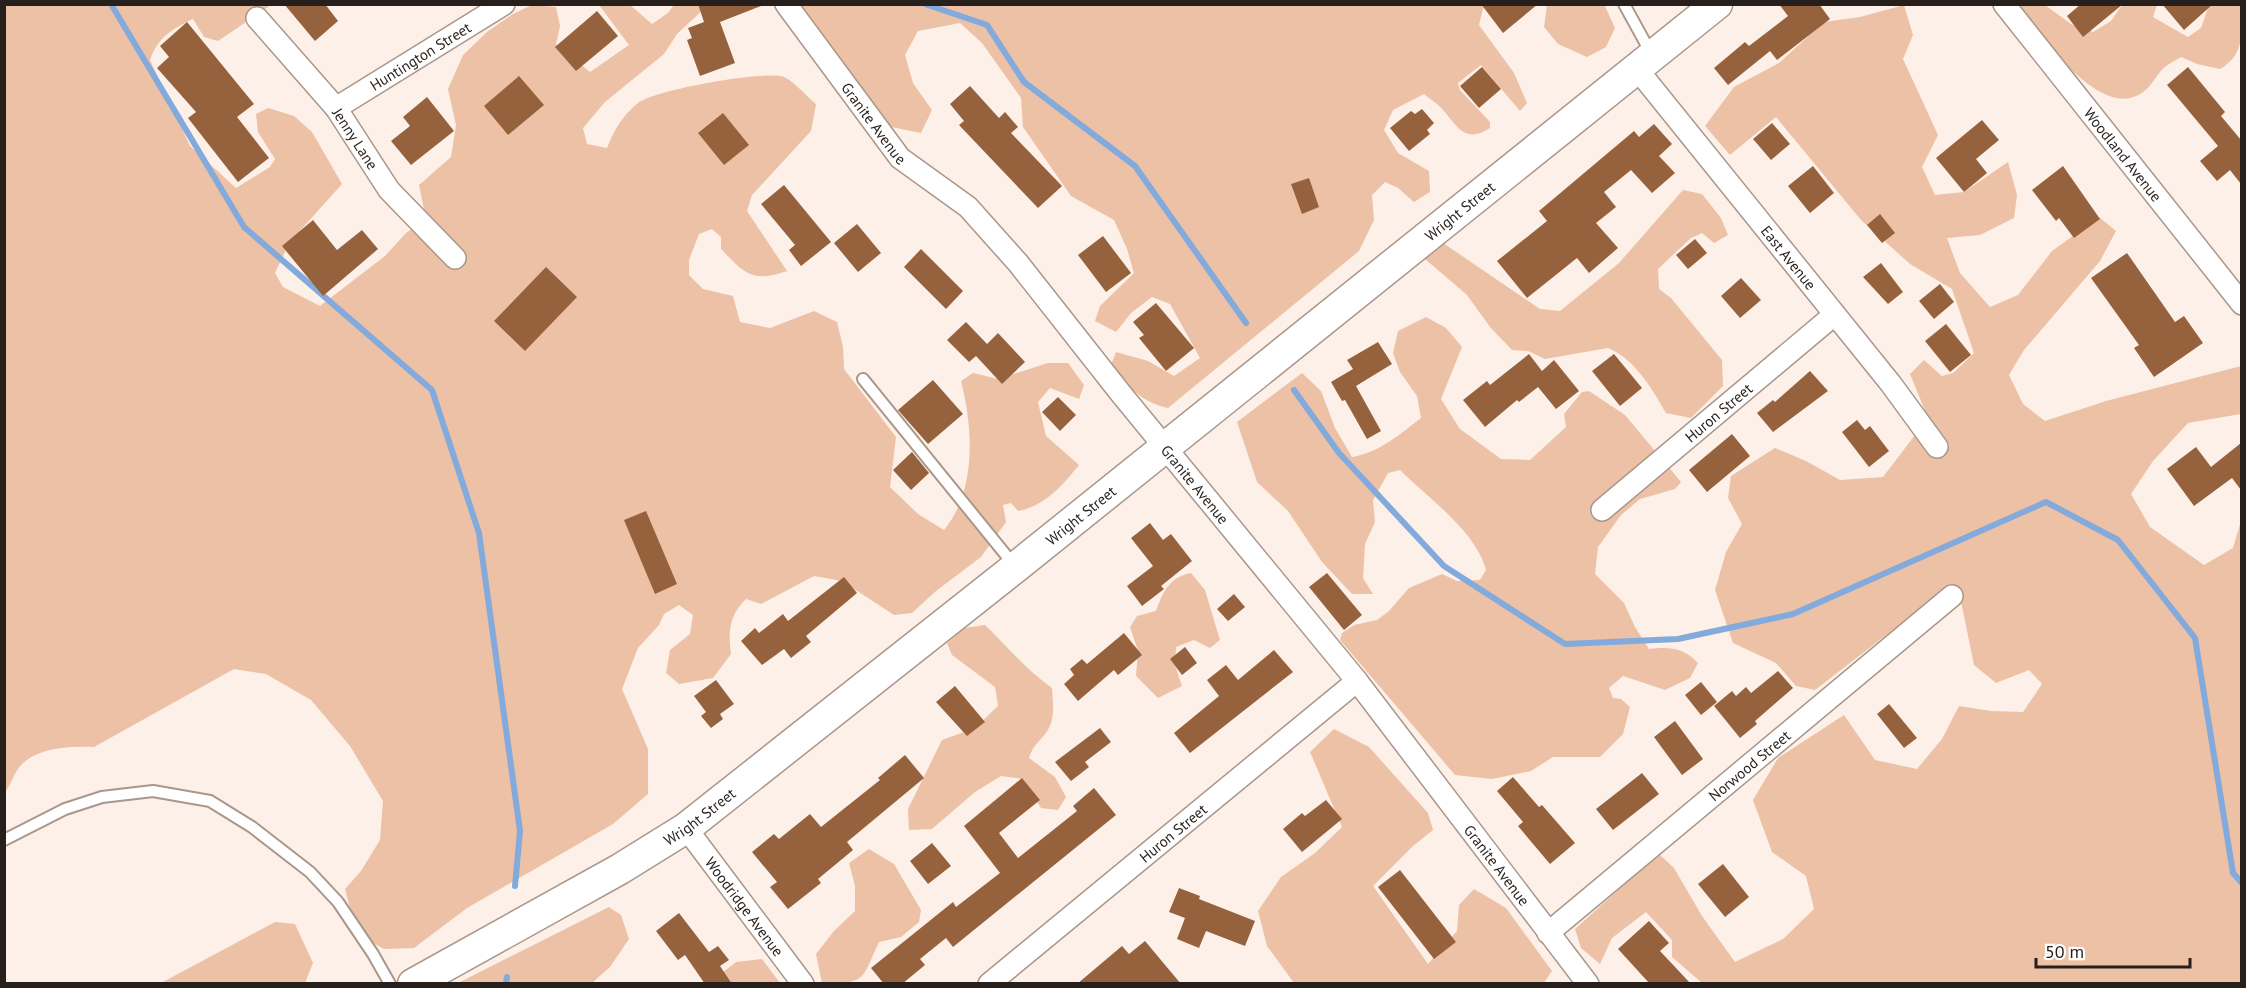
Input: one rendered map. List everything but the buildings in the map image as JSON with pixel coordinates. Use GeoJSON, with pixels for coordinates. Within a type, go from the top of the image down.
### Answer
{"type":"FeatureCollection","features":[{"type":"Feature","properties":{"kind":"main road","name":"Wright Street"},"geometry":{"type":"LineString","coordinates":[[413,984],[620,869],[686,828],[1016,567],[1717,4]]}},
{"type":"Feature","properties":{"kind":"street","name":"Huntington Street"},"geometry":{"type":"LineString","coordinates":[[336,108],[504,4]]}},
{"type":"Feature","properties":{"kind":"street","name":"Granite Avenue"},"geometry":{"type":"LineString","coordinates":[[786,4],[900,158],[968,207],[1018,263],[1358,681],[1588,984]]}},
{"type":"Feature","properties":{"kind":"street","name":"Woodland Avenue"},"geometry":{"type":"LineString","coordinates":[[2004,4],[2241,304]]}},
{"type":"Feature","properties":{"kind":"street","name":"Jenny Lane"},"geometry":{"type":"LineString","coordinates":[[257,18],[336,108],[389,190],[455,258]]}},
{"type":"Feature","properties":{"kind":"street","name":"East Avenue"},"geometry":{"type":"LineString","coordinates":[[1645,62],[1834,315],[1891,384],[1937,447]]}},
{"type":"Feature","properties":{"kind":"street","name":"Huron Street"},"geometry":{"type":"LineString","coordinates":[[1602,510],[1834,315]]}},
{"type":"Feature","properties":{"kind":"street","name":"Norwood Street"},"geometry":{"type":"LineString","coordinates":[[1548,933],[1952,596]]}},
{"type":"Feature","properties":{"kind":"street","name":"Huron Street"},"geometry":{"type":"LineString","coordinates":[[989,984],[1358,681]]}},
{"type":"Feature","properties":{"kind":"street","name":"Woodridge Avenue"},"geometry":{"type":"LineString","coordinates":[[686,828],[803,984]]}},
{"type":"Feature","properties":{"kind":"lane"},"geometry":{"type":"LineString","coordinates":[[1624,4],[1645,62]]}},
{"type":"Feature","properties":{"kind":"lane"},"geometry":{"type":"LineString","coordinates":[[863,379],[1016,567]]}},
{"type":"Feature","properties":{"kind":"lane"},"geometry":{"type":"LineString","coordinates":[[4,840],[65,809],[102,797],[153,791],[210,801],[252,827],[310,872],[338,902],[390,984]]}},
{"type":"Feature","properties":{"kind":"shaded area"},"geometry":{"type":"Polygon","coordinates":[[[1604,4],[1615,28],[1606,47],[1587,57],[1558,44],[1544,27],[1547,5],[1604,4]]]}},
{"type":"Feature","properties":{"kind":"shaded area"},"geometry":{"type":"Polygon","coordinates":[[[5,5],[271,5],[218,41],[204,37],[193,19],[167,35],[157,45],[150,60],[190,146],[236,188],[270,167],[275,159],[258,132],[256,114],[268,108],[294,116],[312,132],[342,184],[289,243],[275,273],[283,287],[320,306],[385,256],[406,233],[426,219],[419,185],[451,157],[456,125],[448,89],[463,55],[487,32],[513,14],[532,5],[556,7],[560,26],[556,44],[590,72],[629,45],[599,5],[630,5],[652,24],[668,13],[674,5],[708,5],[677,34],[664,54],[605,102],[583,128],[587,144],[607,148],[623,118],[638,103],[648,98],[710,82],[755,76],[784,77],[816,104],[811,131],[752,195],[747,211],[787,271],[765,276],[750,274],[721,249],[721,237],[712,229],[699,234],[689,260],[689,275],[703,289],[733,296],[740,322],[770,328],[814,311],[837,322],[843,347],[844,369],[896,437],[890,487],[918,514],[944,530],[955,514],[967,478],[970,438],[961,381],[973,373],[998,379],[1048,363],[1068,363],[1084,385],[1079,399],[1050,388],[1038,402],[1046,436],[1079,465],[1059,487],[1037,505],[1018,511],[1011,503],[1003,505],[1006,522],[981,557],[936,591],[912,613],[894,615],[842,581],[814,576],[761,604],[746,599],[736,611],[731,624],[731,654],[713,678],[679,684],[666,673],[670,650],[690,634],[693,615],[679,605],[664,614],[659,625],[638,648],[622,689],[648,749],[648,794],[613,824],[467,908],[414,948],[384,949],[357,934],[345,889],[361,871],[380,840],[383,801],[350,746],[311,700],[266,674],[234,669],[94,747],[66,747],[29,758],[19,767],[5,792],[5,5]]]}},
{"type":"Feature","properties":{"kind":"shaded area"},"geometry":{"type":"Polygon","coordinates":[[[799,5],[1484,5],[1479,25],[1514,73],[1527,103],[1520,111],[1481,65],[1458,83],[1460,90],[1490,122],[1490,128],[1481,133],[1468,134],[1463,131],[1424,94],[1393,110],[1384,130],[1398,153],[1429,171],[1430,192],[1414,202],[1398,188],[1385,182],[1372,195],[1374,220],[1359,251],[1168,408],[1143,398],[1123,380],[1111,365],[1116,352],[1148,361],[1174,376],[1200,358],[1170,304],[1152,297],[1131,313],[1116,332],[1095,321],[1100,306],[1134,273],[1127,249],[1114,220],[1071,196],[1023,127],[1021,98],[982,43],[960,23],[918,31],[905,55],[913,83],[932,110],[921,133],[891,127],[799,5]]]}},
{"type":"Feature","properties":{"kind":"shaded area"},"geometry":{"type":"Polygon","coordinates":[[[1904,5],[1913,35],[1903,59],[1938,135],[1922,167],[1935,195],[1964,192],[2008,162],[2017,195],[2014,218],[1980,235],[1947,238],[1960,273],[1990,307],[2018,295],[2052,251],[2099,217],[2116,231],[2100,261],[2024,350],[2009,375],[2023,404],[2045,421],[2106,401],[2241,366],[2241,414],[2188,423],[2153,461],[2131,494],[2150,527],[2204,565],[2233,548],[2241,521],[2241,983],[1702,983],[1672,957],[1672,940],[1646,912],[1612,938],[1600,964],[1581,948],[1575,929],[1626,883],[1629,871],[1658,853],[1674,868],[1702,916],[1735,962],[1783,939],[1814,909],[1806,876],[1772,852],[1753,800],[1778,758],[1844,715],[1875,760],[1917,769],[1942,739],[1959,706],[1991,711],[2023,712],[2042,684],[2029,670],[1996,683],[1974,665],[1959,592],[1943,591],[1815,690],[1796,686],[1776,663],[1733,643],[1715,590],[1726,552],[1742,524],[1728,498],[1731,476],[1775,448],[1806,461],[1840,480],[1883,477],[1928,418],[1910,374],[1924,360],[1942,376],[1953,373],[1974,353],[1952,289],[1910,264],[1861,220],[1776,117],[1730,155],[1705,126],[1734,87],[1779,63],[1824,22],[1860,17],[1904,5]]]}},
{"type":"Feature","properties":{"kind":"shaded area"},"geometry":{"type":"Polygon","coordinates":[[[2017,5],[2045,5],[2071,24],[2093,32],[2111,21],[2122,5],[2157,5],[2153,17],[2188,37],[2201,28],[2209,5],[2241,5],[2240,42],[2234,57],[2220,69],[2197,64],[2181,57],[2166,66],[2144,92],[2133,97],[2118,98],[2101,92],[2084,81],[2052,50],[2017,5]]]}},
{"type":"Feature","properties":{"kind":"shaded area"},"geometry":{"type":"Polygon","coordinates":[[[1683,190],[1702,194],[1721,218],[1728,235],[1714,243],[1702,233],[1691,238],[1658,269],[1659,289],[1671,298],[1722,360],[1723,386],[1691,418],[1666,413],[1635,367],[1608,348],[1545,359],[1528,351],[1512,350],[1490,327],[1467,295],[1425,259],[1443,243],[1540,309],[1560,311],[1619,263],[1683,190]]]}},
{"type":"Feature","properties":{"kind":"shaded area"},"geometry":{"type":"Polygon","coordinates":[[[1426,317],[1446,328],[1462,347],[1441,399],[1460,429],[1501,459],[1530,460],[1566,427],[1564,414],[1582,392],[1589,391],[1625,415],[1681,482],[1675,489],[1640,499],[1621,515],[1598,547],[1595,574],[1624,603],[1649,649],[1675,649],[1687,654],[1698,663],[1690,678],[1665,690],[1623,676],[1609,688],[1613,698],[1621,699],[1630,707],[1623,734],[1600,757],[1553,757],[1531,771],[1492,779],[1455,775],[1340,640],[1342,633],[1354,625],[1377,620],[1389,611],[1409,588],[1442,574],[1457,581],[1480,580],[1486,570],[1472,542],[1450,516],[1400,470],[1388,473],[1373,500],[1375,522],[1365,544],[1363,578],[1373,594],[1352,594],[1322,562],[1288,511],[1257,482],[1237,422],[1302,373],[1321,391],[1335,428],[1352,457],[1380,447],[1421,418],[1417,396],[1400,372],[1393,353],[1398,331],[1426,317]]]}},
{"type":"Feature","properties":{"kind":"shaded area"},"geometry":{"type":"Polygon","coordinates":[[[1191,573],[1205,590],[1220,640],[1210,648],[1194,640],[1176,647],[1175,665],[1182,686],[1158,698],[1136,676],[1138,651],[1130,627],[1137,616],[1156,611],[1168,586],[1178,578],[1191,573]]]}},
{"type":"Feature","properties":{"kind":"shaded area"},"geometry":{"type":"Polygon","coordinates":[[[985,625],[1052,688],[1051,724],[1029,758],[1055,777],[1066,797],[1058,810],[1041,808],[1023,779],[1001,776],[975,792],[932,829],[909,830],[908,809],[942,740],[975,728],[998,706],[995,687],[952,655],[947,643],[965,628],[985,625]]]}},
{"type":"Feature","properties":{"kind":"shaded area"},"geometry":{"type":"Polygon","coordinates":[[[1334,729],[1369,747],[1428,813],[1433,830],[1413,846],[1373,886],[1428,964],[1457,931],[1459,905],[1474,889],[1506,908],[1552,971],[1543,984],[1294,983],[1267,946],[1258,911],[1281,877],[1315,853],[1342,827],[1310,752],[1334,729]]]}},
{"type":"Feature","properties":{"kind":"shaded area"},"geometry":{"type":"Polygon","coordinates":[[[869,849],[894,864],[921,910],[919,922],[901,937],[879,942],[861,977],[847,982],[822,983],[816,954],[834,931],[855,911],[855,886],[849,863],[869,849]]]}},
{"type":"Feature","properties":{"kind":"shaded area"},"geometry":{"type":"Polygon","coordinates":[[[609,907],[621,915],[629,939],[610,967],[592,983],[458,983],[609,907]]]}},
{"type":"Feature","properties":{"kind":"shaded area"},"geometry":{"type":"Polygon","coordinates":[[[275,922],[295,924],[313,963],[305,983],[161,983],[275,922]]]}},
{"type":"Feature","properties":{"kind":"shaded area"},"geometry":{"type":"Polygon","coordinates":[[[762,959],[780,983],[708,984],[736,962],[762,959]]]}},
{"type":"Feature","properties":{"kind":"waterway"},"geometry":{"type":"LineString","coordinates":[[111,4],[244,227],[432,390],[479,533],[520,831],[515,886]]}},
{"type":"Feature","properties":{"kind":"waterway"},"geometry":{"type":"LineString","coordinates":[[925,4],[987,25],[1024,82],[1135,166],[1246,323]]}},
{"type":"Feature","properties":{"kind":"waterway"},"geometry":{"type":"LineString","coordinates":[[1294,390],[1339,453],[1444,566],[1565,644],[1678,639],[1793,614],[2046,502],[2118,540],[2195,638],[2233,873],[2242,883]]}},
{"type":"Feature","properties":{"kind":"waterway"},"geometry":{"type":"LineString","coordinates":[[506,984],[507,977]]}}]}
